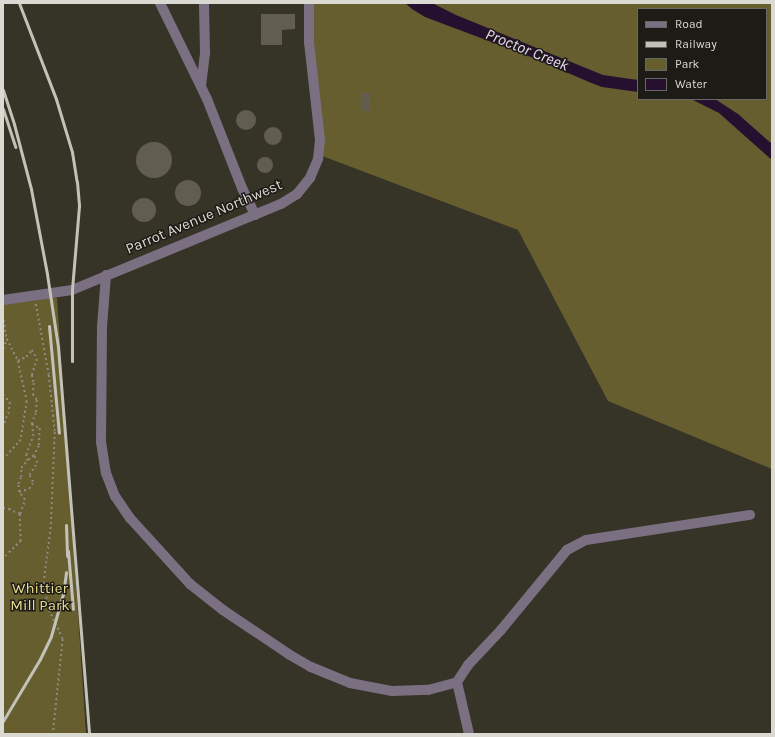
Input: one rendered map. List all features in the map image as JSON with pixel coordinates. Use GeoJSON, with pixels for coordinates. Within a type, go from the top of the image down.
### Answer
{"type":"FeatureCollection","features":[{"type":"Feature","properties":{"kind":"street"},"geometry":{"type":"LineString","coordinates":[[160,3],[201,86],[242,188],[255,215]]}},
{"type":"Feature","properties":{"kind":"street"},"geometry":{"type":"LineString","coordinates":[[201,86],[205,52],[204,3]]}},
{"type":"Feature","properties":{"kind":"street","name":"Parrot Avenue Northwest"},"geometry":{"type":"LineString","coordinates":[[3,300],[72,290],[281,204],[297,194],[310,178],[318,159],[320,140],[309,42],[309,3]]}},
{"type":"Feature","properties":{"kind":"street"},"geometry":{"type":"LineString","coordinates":[[106,275],[102,327],[101,442],[106,473],[115,496],[130,518],[190,584],[223,610],[290,655],[311,667],[350,683],[392,690],[428,690],[457,682],[468,665],[501,630],[567,550],[586,540],[750,515]]}},
{"type":"Feature","properties":{"kind":"street"},"geometry":{"type":"LineString","coordinates":[[457,682],[469,734]]}},
{"type":"Feature","properties":{"kind":"path"},"geometry":{"type":"LineString","coordinates":[[35,296],[49,374],[55,432],[51,527],[44,582],[49,610],[63,639],[53,734]]}},
{"type":"Feature","properties":{"kind":"path"},"geometry":{"type":"LineString","coordinates":[[3,315],[7,340],[18,361],[27,402],[21,440],[3,460]]}},
{"type":"Feature","properties":{"kind":"path"},"geometry":{"type":"LineString","coordinates":[[3,349],[7,340]]}},
{"type":"Feature","properties":{"kind":"path"},"geometry":{"type":"LineString","coordinates":[[18,361],[26,357],[32,350],[37,358],[32,375],[34,383],[33,394],[37,400],[36,413],[32,424],[33,436],[26,455],[27,461]]}},
{"type":"Feature","properties":{"kind":"path"},"geometry":{"type":"LineString","coordinates":[[3,394],[10,402],[9,412],[3,427]]}},
{"type":"Feature","properties":{"kind":"path"},"geometry":{"type":"LineString","coordinates":[[3,559],[21,541],[20,514],[25,500],[19,492],[21,468],[34,456],[39,446],[40,428],[32,424]]}},
{"type":"Feature","properties":{"kind":"path"},"geometry":{"type":"LineString","coordinates":[[19,492],[29,489],[33,482],[29,475],[37,463],[34,456]]}},
{"type":"Feature","properties":{"kind":"path"},"geometry":{"type":"LineString","coordinates":[[3,508],[9,508],[20,514]]}},
{"type":"Feature","properties":{"kind":"green space"},"geometry":{"type":"Polygon","coordinates":[[[313,3],[772,3],[772,469],[608,401],[518,230],[317,154],[313,3]]]}},
{"type":"Feature","properties":{"kind":"green space","name":"Whittier Mill Park"},"geometry":{"type":"Polygon","coordinates":[[[3,298],[57,298],[86,734],[3,734],[3,298]]]}},
{"type":"Feature","properties":{"kind":"water","name":"Proctor Creek"},"geometry":{"type":"Polygon","coordinates":[[[405,3],[432,3],[456,15],[603,75],[637,80],[637,92],[602,87],[531,57],[425,17],[405,3]]]}},
{"type":"Feature","properties":{"kind":"water"},"geometry":{"type":"Polygon","coordinates":[[[693,100],[717,100],[738,114],[772,144],[772,160],[719,113],[693,100]]]}},
{"type":"Feature","properties":{"kind":"building"},"geometry":{"type":"Polygon","coordinates":[[[261,14],[295,14],[295,29],[282,30],[282,45],[261,45],[261,14]]]}},
{"type":"Feature","properties":{"kind":"building"},"geometry":{"type":"Polygon","coordinates":[[[361,93],[370,93],[370,111],[361,111],[361,93]]]}},
{"type":"Feature","properties":{"kind":"building"},"geometry":{"type":"Polygon","coordinates":[[[246,110],[253,113],[256,120],[253,127],[246,130],[239,127],[236,120],[239,113],[246,110]]]}},
{"type":"Feature","properties":{"kind":"building"},"geometry":{"type":"Polygon","coordinates":[[[273,127],[279,130],[282,136],[279,142],[273,145],[267,142],[264,136],[267,130],[273,127]]]}},
{"type":"Feature","properties":{"kind":"building"},"geometry":{"type":"Polygon","coordinates":[[[157,142],[167,147],[171,153],[171,167],[167,173],[161,177],[151,178],[141,173],[137,167],[136,157],[141,147],[147,143],[157,142]]]}},
{"type":"Feature","properties":{"kind":"building"},"geometry":{"type":"Polygon","coordinates":[[[265,157],[272,162],[273,165],[268,172],[265,173],[258,168],[257,165],[262,158],[265,157]]]}},
{"type":"Feature","properties":{"kind":"building"},"geometry":{"type":"Polygon","coordinates":[[[188,180],[197,184],[201,193],[197,202],[188,206],[179,202],[175,193],[179,184],[188,180]]]}},
{"type":"Feature","properties":{"kind":"building"},"geometry":{"type":"Polygon","coordinates":[[[139,198],[149,198],[156,205],[156,215],[149,222],[139,222],[132,215],[132,205],[139,198]]]}},
{"type":"Feature","properties":{"kind":"railway"},"geometry":{"type":"LineString","coordinates":[[19,3],[56,99],[72,152],[77,182],[79,206],[72,290],[72,361]]}},
{"type":"Feature","properties":{"kind":"railway"},"geometry":{"type":"LineString","coordinates":[[3,90],[14,124],[31,189],[47,274],[58,347],[89,734]]}},
{"type":"Feature","properties":{"kind":"railway"},"geometry":{"type":"LineString","coordinates":[[3,109],[15,147]]}},
{"type":"Feature","properties":{"kind":"railway"},"geometry":{"type":"LineString","coordinates":[[49,326],[59,433]]}},
{"type":"Feature","properties":{"kind":"railway"},"geometry":{"type":"LineString","coordinates":[[66,525],[67,556]]}},
{"type":"Feature","properties":{"kind":"railway"},"geometry":{"type":"LineString","coordinates":[[68,551],[73,609]]}},
{"type":"Feature","properties":{"kind":"railway"},"geometry":{"type":"LineString","coordinates":[[3,721],[40,659],[51,636],[63,594],[66,572]]}}]}
